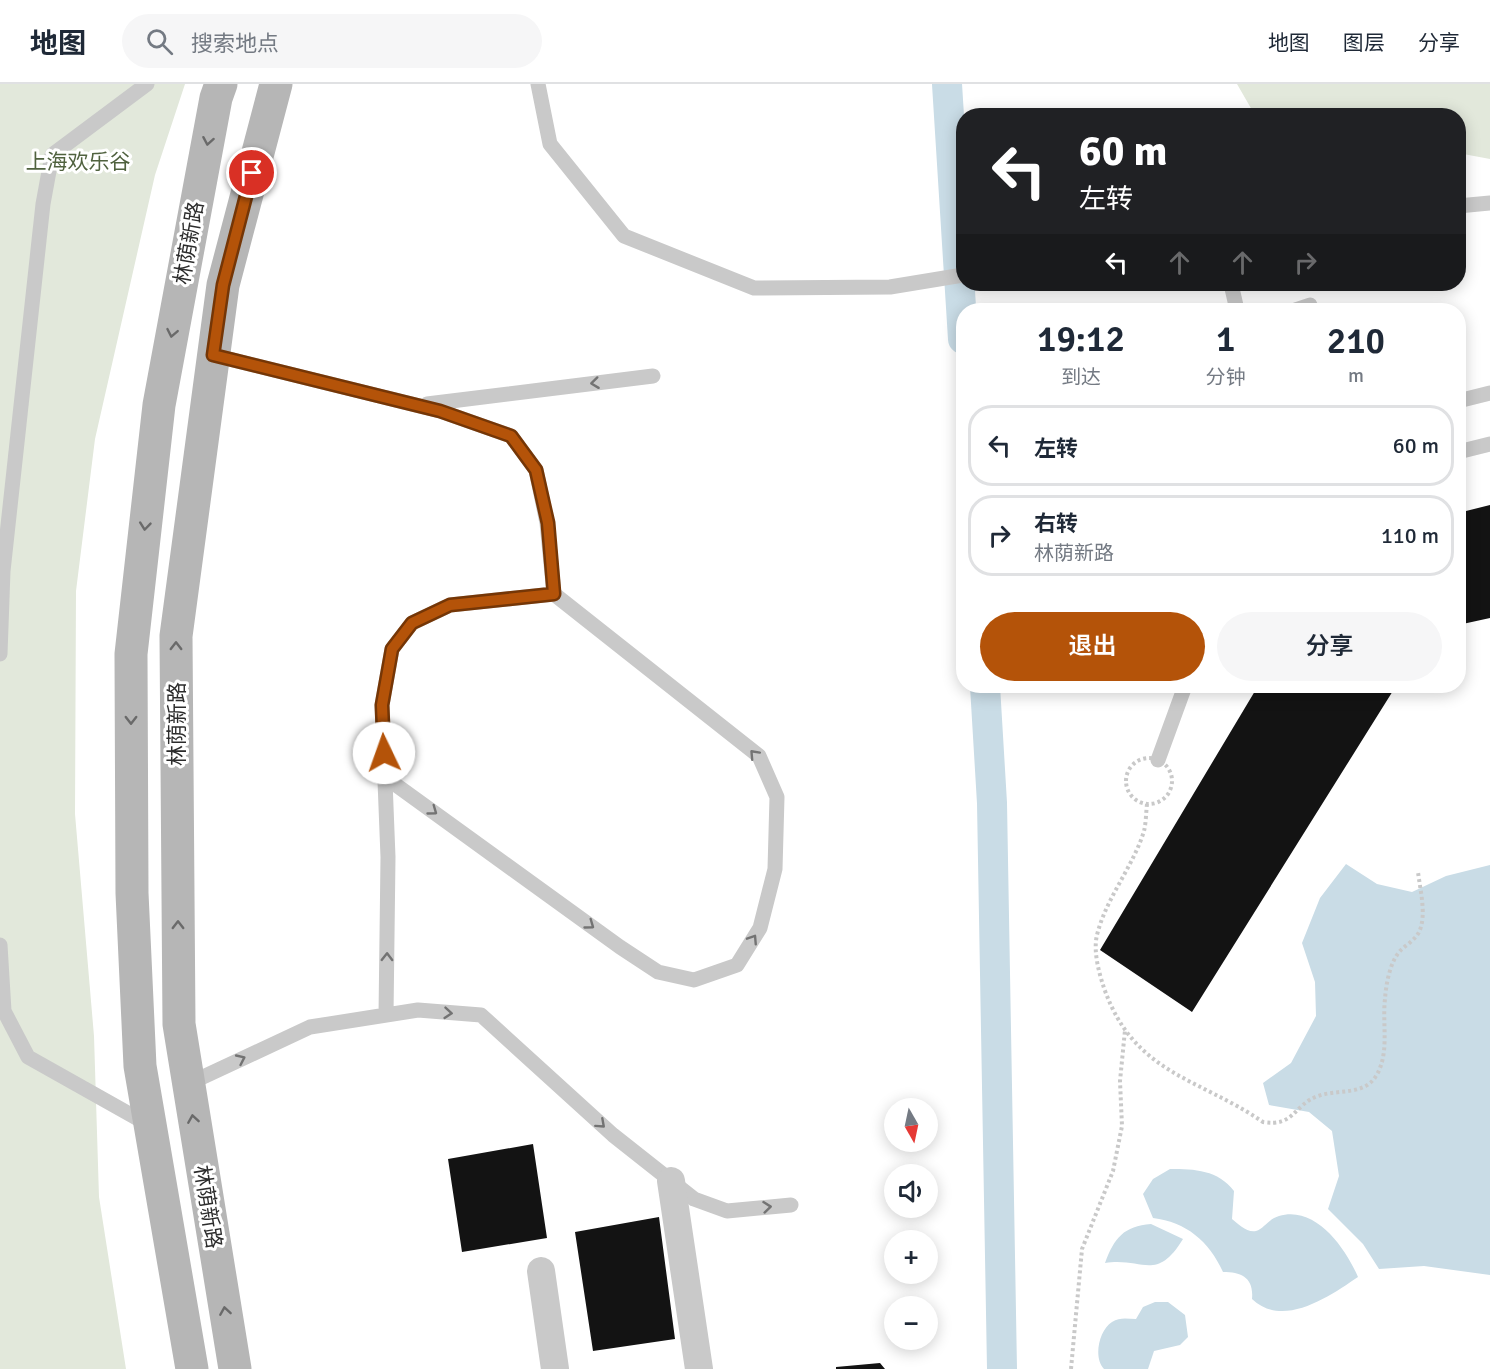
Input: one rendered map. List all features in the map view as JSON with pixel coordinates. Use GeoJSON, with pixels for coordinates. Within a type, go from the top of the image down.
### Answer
{"type":"FeatureCollection","features":[{"type":"Feature","properties":{"kind":"main road","name":"林荫新路"},"geometry":{"type":"LineString","coordinates":[[192,1369],[140,1066],[132,893],[131,654],[159,405],[220,84]]}},
{"type":"Feature","properties":{"kind":"main road","name":"林荫新路"},"geometry":{"type":"LineString","coordinates":[[235,1369],[179,1024],[176,636],[223,285],[276,84]]}},
{"type":"Feature","properties":{"kind":"street"},"geometry":{"type":"LineString","coordinates":[[671,1181],[699,1369]]}},
{"type":"Feature","properties":{"kind":"street"},"geometry":{"type":"LineString","coordinates":[[541,1271],[555,1369]]}},
{"type":"Feature","properties":{"kind":"lane"},"geometry":{"type":"LineString","coordinates":[[0,654],[3,571],[43,204],[52,155],[147,84]]}},
{"type":"Feature","properties":{"kind":"lane"},"geometry":{"type":"LineString","coordinates":[[538,84],[550,144],[624,236],[754,288],[890,287],[956,276]]}},
{"type":"Feature","properties":{"kind":"lane"},"geometry":{"type":"LineString","coordinates":[[1466,205],[1490,203]]}},
{"type":"Feature","properties":{"kind":"lane"},"geometry":{"type":"LineString","coordinates":[[213,355],[417,406],[511,436],[536,470],[548,523],[554,594]]}},
{"type":"Feature","properties":{"kind":"lane"},"geometry":{"type":"LineString","coordinates":[[417,406],[653,376]]}},
{"type":"Feature","properties":{"kind":"lane"},"geometry":{"type":"LineString","coordinates":[[1466,399],[1490,393]]}},
{"type":"Feature","properties":{"kind":"lane"},"geometry":{"type":"LineString","coordinates":[[1466,450],[1490,444]]}},
{"type":"Feature","properties":{"kind":"lane"},"geometry":{"type":"LineString","coordinates":[[385,777],[658,972],[694,980],[736,964],[760,928],[775,869],[777,797],[759,756],[554,594],[450,605],[412,623],[392,649],[382,705],[388,857],[386,1015]]}},
{"type":"Feature","properties":{"kind":"lane"},"geometry":{"type":"LineString","coordinates":[[1158,760],[1182,693]]}},
{"type":"Feature","properties":{"kind":"lane"},"geometry":{"type":"LineString","coordinates":[[0,945],[4,1011],[28,1056],[149,1125]]}},
{"type":"Feature","properties":{"kind":"lane"},"geometry":{"type":"LineString","coordinates":[[188,1084],[310,1027],[418,1010],[481,1015],[614,1135],[694,1199],[727,1211],[792,1205]]}},
{"type":"Feature","properties":{"kind":"path"},"geometry":{"type":"LineString","coordinates":[[1147,804],[1145,830],[1124,871],[1096,937],[1099,973],[1113,1012],[1132,1041],[1156,1063],[1186,1082],[1248,1112],[1263,1122],[1273,1124],[1288,1120],[1305,1104],[1318,1096],[1368,1086],[1377,1076],[1382,1059],[1385,997],[1392,964],[1420,931],[1422,918],[1418,872]]}},
{"type":"Feature","properties":{"kind":"path"},"geometry":{"type":"LineString","coordinates":[[1071,1369],[1082,1249],[1113,1171],[1122,1126],[1120,1081],[1125,1030]]}},
{"type":"Feature","properties":{"kind":"green space","name":"上海欢乐谷"},"geometry":{"type":"Polygon","coordinates":[[[0,84],[185,84],[155,175],[95,439],[76,591],[75,814],[94,1036],[99,1197],[126,1369],[0,1369],[0,84]]]}},
{"type":"Feature","properties":{"kind":"green space"},"geometry":{"type":"Polygon","coordinates":[[[1237,84],[1490,84],[1490,159],[1466,154],[1466,108],[1251,108],[1237,84]]]}},
{"type":"Feature","properties":{"kind":"water"},"geometry":{"type":"Polygon","coordinates":[[[1346,864],[1377,884],[1412,892],[1446,876],[1490,865],[1490,1275],[1424,1266],[1379,1269],[1363,1244],[1328,1209],[1339,1176],[1332,1131],[1309,1112],[1269,1105],[1263,1083],[1291,1063],[1316,1016],[1315,982],[1302,943],[1320,898],[1346,864]]]}},
{"type":"Feature","properties":{"kind":"water"},"geometry":{"type":"Polygon","coordinates":[[[1170,1169],[1205,1172],[1228,1184],[1234,1191],[1232,1219],[1249,1231],[1259,1230],[1275,1217],[1293,1214],[1317,1223],[1337,1242],[1358,1277],[1334,1293],[1306,1306],[1278,1311],[1264,1307],[1252,1299],[1249,1281],[1236,1273],[1223,1272],[1211,1251],[1195,1235],[1176,1224],[1153,1218],[1143,1194],[1153,1179],[1170,1169]]]}},
{"type":"Feature","properties":{"kind":"water"},"geometry":{"type":"Polygon","coordinates":[[[1151,1224],[1183,1239],[1165,1260],[1148,1265],[1105,1263],[1116,1240],[1121,1235],[1134,1227],[1151,1224]]]}},
{"type":"Feature","properties":{"kind":"water"},"geometry":{"type":"Polygon","coordinates":[[[1155,1302],[1168,1302],[1185,1315],[1188,1337],[1180,1345],[1154,1351],[1148,1369],[1104,1369],[1098,1351],[1101,1337],[1107,1326],[1118,1319],[1136,1319],[1143,1307],[1155,1302]]]}},
{"type":"Feature","properties":{"kind":"building"},"geometry":{"type":"Polygon","coordinates":[[[1490,505],[1490,618],[1466,623],[1466,511],[1490,505]]]}},
{"type":"Feature","properties":{"kind":"building"},"geometry":{"type":"Polygon","coordinates":[[[1254,693],[1392,693],[1192,1012],[1100,950],[1254,693]]]}},
{"type":"Feature","properties":{"kind":"building"},"geometry":{"type":"Polygon","coordinates":[[[533,1144],[547,1238],[462,1252],[448,1159],[533,1144]]]}},
{"type":"Feature","properties":{"kind":"building"},"geometry":{"type":"Polygon","coordinates":[[[659,1217],[675,1339],[593,1351],[575,1232],[659,1217]]]}},
{"type":"Feature","properties":{"kind":"building"},"geometry":{"type":"Polygon","coordinates":[[[880,1363],[885,1369],[836,1369],[836,1367],[880,1363]]]}},
{"type":"Feature","properties":{"kind":"waterway"},"geometry":{"type":"LineString","coordinates":[[947,84],[956,227]]}},
{"type":"Feature","properties":{"kind":"waterway"},"geometry":{"type":"LineString","coordinates":[[960,291],[961,303]]}},
{"type":"Feature","properties":{"kind":"waterway"},"geometry":{"type":"LineString","coordinates":[[985,693],[992,803],[1002,1369]]}},
{"type":"Feature","properties":{"kind":"route"},"geometry":{"type":"LineString","coordinates":[[252,173],[223,285],[213,355],[440,411],[511,436],[536,470],[548,523],[554,594],[450,605],[412,623],[392,649],[382,705],[384,753]]}}]}
